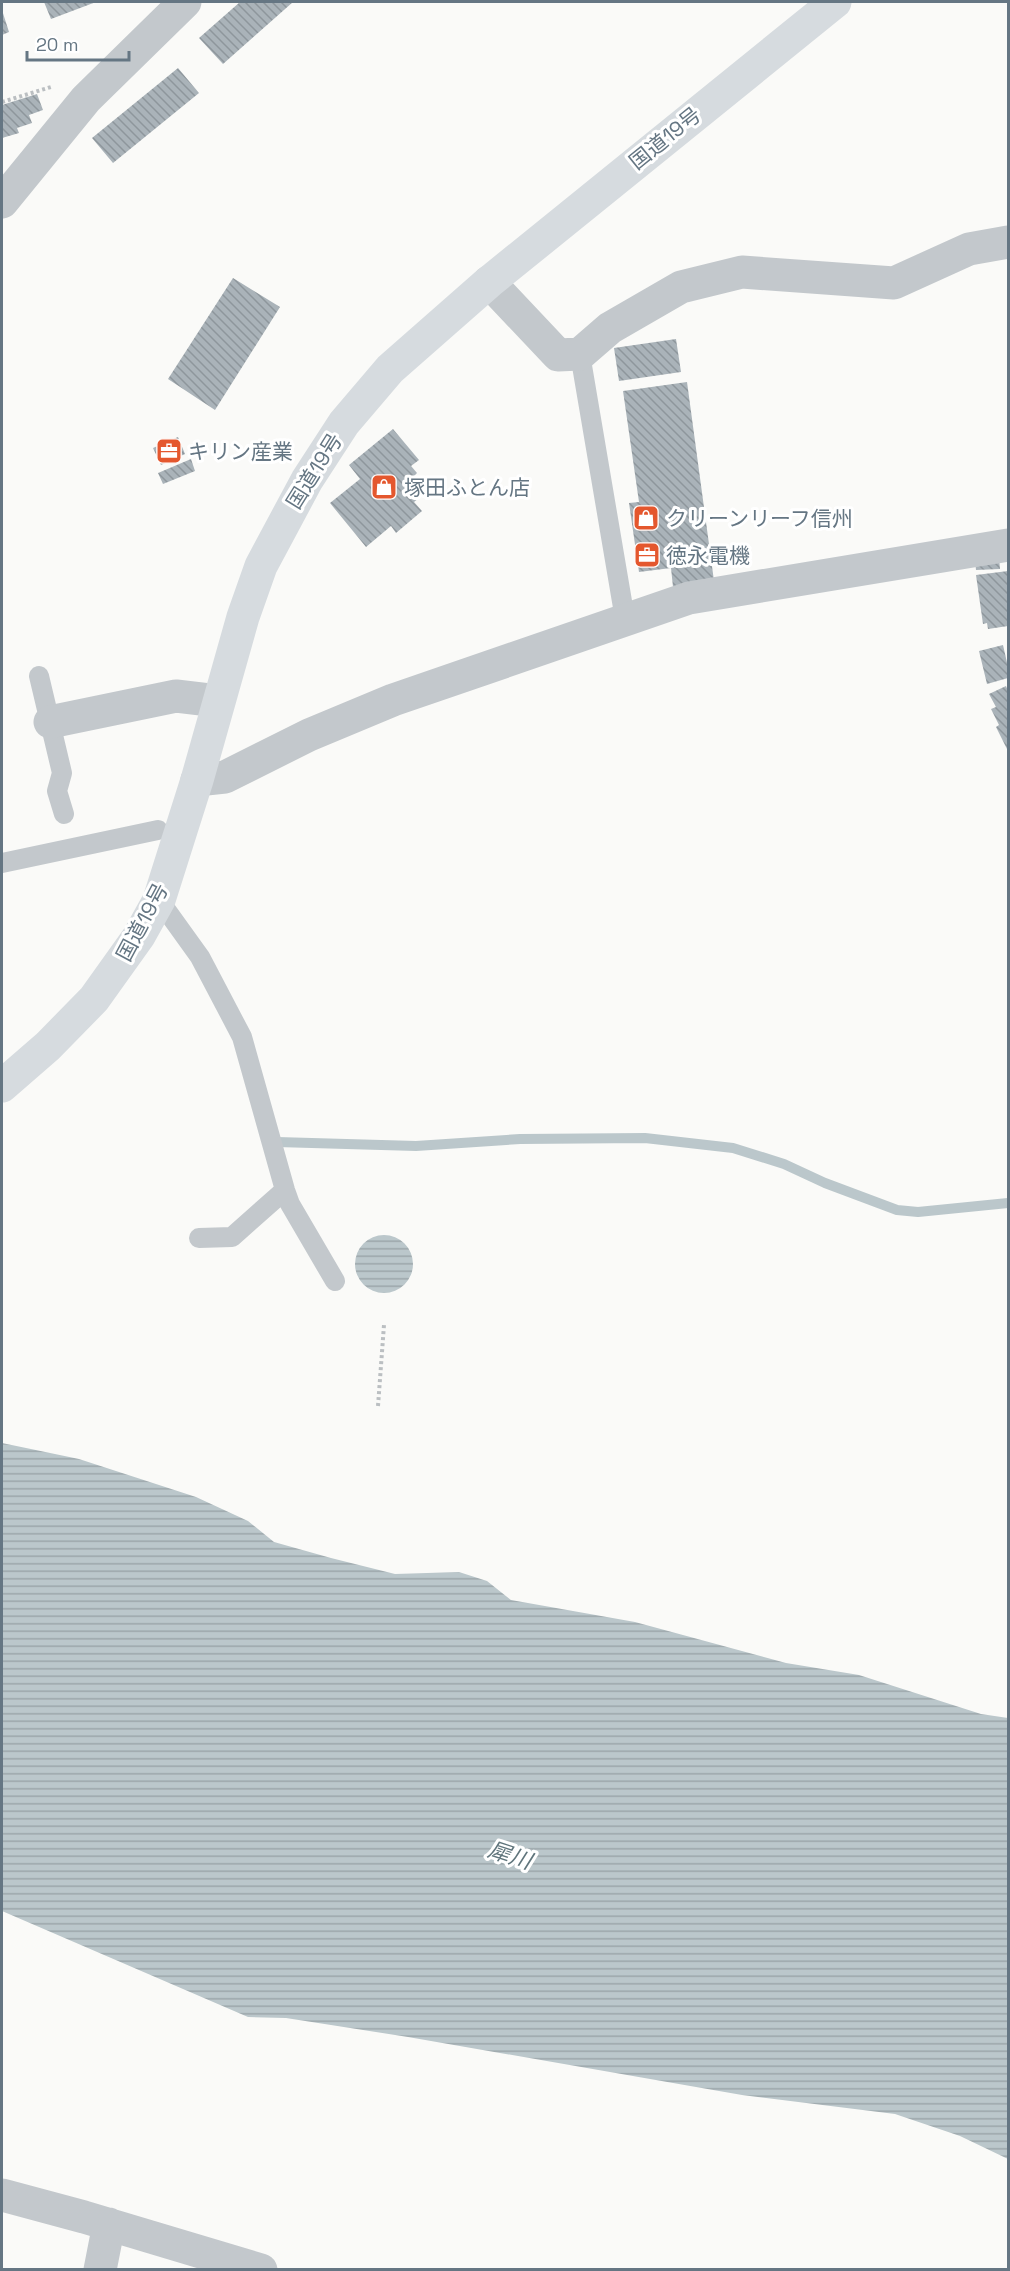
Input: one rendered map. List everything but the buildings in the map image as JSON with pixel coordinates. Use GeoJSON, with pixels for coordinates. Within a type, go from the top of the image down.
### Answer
{"type":"FeatureCollection","features":[{"type":"Feature","properties":{"kind":"highway","name":"国道19号"},"geometry":{"type":"LineString","coordinates":[[2,1086],[48,1046],[94,999],[139,936],[159,900],[197,780],[243,617],[261,566],[307,480],[344,423],[390,369],[489,282],[835,2]]}},
{"type":"Feature","properties":{"kind":"street"},"geometry":{"type":"LineString","coordinates":[[2,202],[86,99],[185,2]]}},
{"type":"Feature","properties":{"kind":"street"},"geometry":{"type":"LineString","coordinates":[[489,282],[558,355],[580,354],[610,328],[681,287],[742,273],[894,283],[969,249],[1008,242]]}},
{"type":"Feature","properties":{"kind":"street"},"geometry":{"type":"LineString","coordinates":[[197,780],[225,777],[309,735],[393,700],[689,598],[1008,545]]}},
{"type":"Feature","properties":{"kind":"street"},"geometry":{"type":"LineString","coordinates":[[50,722],[176,696],[218,701]]}},
{"type":"Feature","properties":{"kind":"street"},"geometry":{"type":"LineString","coordinates":[[2,2194],[261,2270]]}},
{"type":"Feature","properties":{"kind":"street"},"geometry":{"type":"LineString","coordinates":[[100,2270],[109,2224]]}},
{"type":"Feature","properties":{"kind":"lane"},"geometry":{"type":"LineString","coordinates":[[580,354],[625,619]]}},
{"type":"Feature","properties":{"kind":"lane"},"geometry":{"type":"LineString","coordinates":[[39,676],[62,773],[57,791],[64,814]]}},
{"type":"Feature","properties":{"kind":"lane"},"geometry":{"type":"LineString","coordinates":[[2,863],[158,830]]}},
{"type":"Feature","properties":{"kind":"lane"},"geometry":{"type":"LineString","coordinates":[[159,900],[200,957],[242,1037],[285,1190],[290,1203],[335,1281]]}},
{"type":"Feature","properties":{"kind":"lane"},"geometry":{"type":"LineString","coordinates":[[199,1238],[232,1237],[285,1190]]}},
{"type":"Feature","properties":{"kind":"path"},"geometry":{"type":"LineString","coordinates":[[378,1406],[384,1325]]}},
{"type":"Feature","properties":{"kind":"water"},"geometry":{"type":"Polygon","coordinates":[[[378,1235],[390,1235],[400,1239],[409,1248],[413,1270],[405,1285],[390,1293],[378,1293],[368,1289],[359,1280],[355,1270],[355,1258],[359,1248],[368,1239],[378,1235]]]}},
{"type":"Feature","properties":{"kind":"water","name":"犀川"},"geometry":{"type":"Polygon","coordinates":[[[2,1443],[79,1459],[196,1497],[248,1521],[274,1542],[331,1558],[395,1574],[459,1572],[487,1581],[511,1600],[635,1622],[786,1663],[859,1675],[981,1714],[1008,1718],[1008,2159],[960,2136],[895,2114],[742,2095],[286,2018],[248,2017],[2,1911],[2,1443]]]}},
{"type":"Feature","properties":{"kind":"waterway"},"geometry":{"type":"LineString","coordinates":[[277,1142],[416,1146],[520,1139],[645,1138],[733,1148],[784,1164],[825,1183],[897,1210],[918,1212],[1008,1203]]}},
{"type":"Feature","properties":{"kind":"place","name":"キリン産業"},"geometry":{"type":"Point","coordinates":[169,451]}},
{"type":"Feature","properties":{"kind":"place","name":"塚田ふとん店"},"geometry":{"type":"Point","coordinates":[384,487]}},
{"type":"Feature","properties":{"kind":"place","name":"クリーンリーフ信州"},"geometry":{"type":"Point","coordinates":[646,518]}},
{"type":"Feature","properties":{"kind":"place","name":"徳永電機"},"geometry":{"type":"Point","coordinates":[647,555]}}]}
